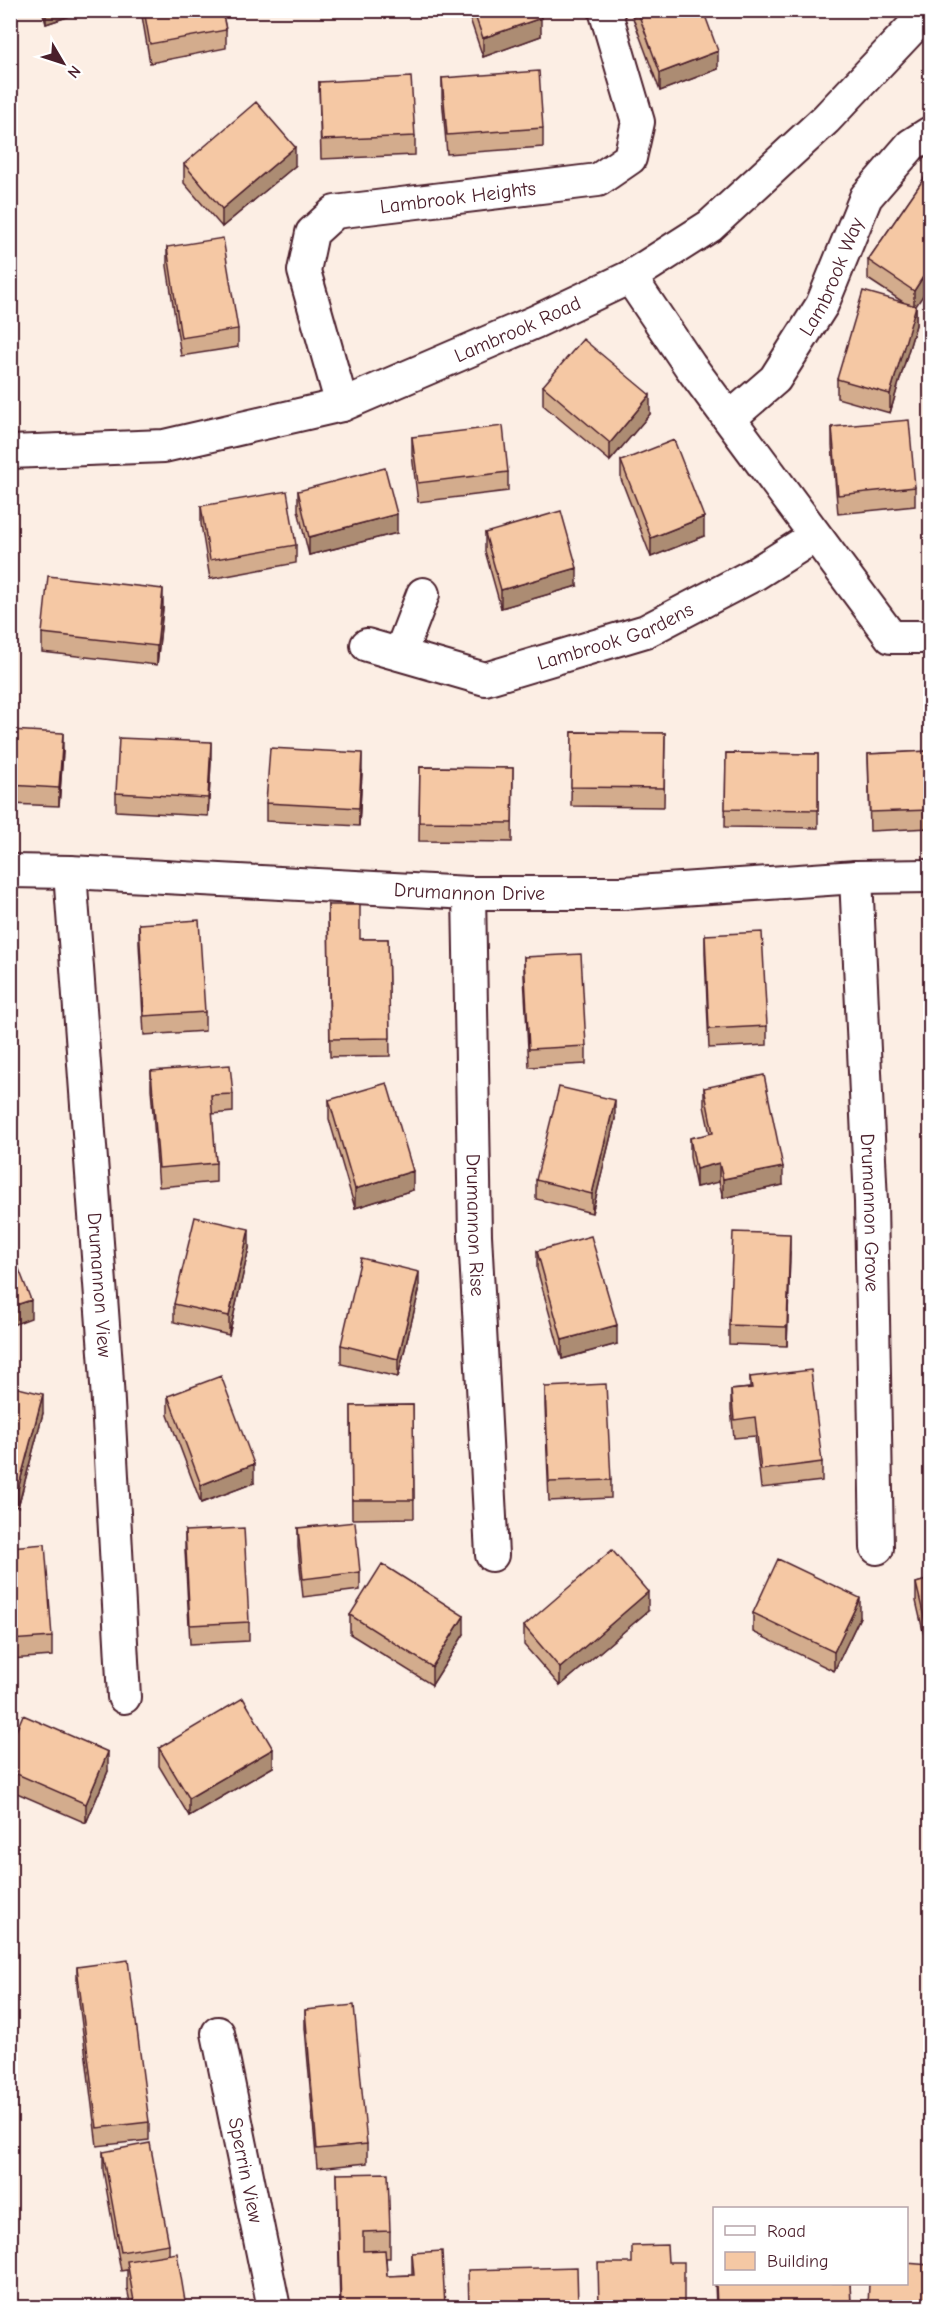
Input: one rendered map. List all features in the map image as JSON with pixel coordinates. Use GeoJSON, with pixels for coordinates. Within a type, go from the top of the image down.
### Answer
{"type":"FeatureCollection","features":[{"type":"Feature","properties":{"kind":"street","name":"Lambrook Heights"},"geometry":{"type":"LineString","coordinates":[[342,405],[304,271],[312,233],[335,212],[598,180],[630,158],[638,122],[605,10]]}},
{"type":"Feature","properties":{"kind":"street","name":"Lambrook Road"},"geometry":{"type":"LineString","coordinates":[[10,452],[164,446],[342,405],[535,322],[630,277],[710,226],[826,119],[929,10]]}},
{"type":"Feature","properties":{"kind":"street","name":"Lambrook Way"},"geometry":{"type":"LineString","coordinates":[[729,418],[775,379],[822,305],[866,197],[911,145],[930,133]]}},
{"type":"Feature","properties":{"kind":"street"},"geometry":{"type":"LineString","coordinates":[[630,277],[729,418],[891,637],[930,637]]}},
{"type":"Feature","properties":{"kind":"street","name":"Lambrook Gardens"},"geometry":{"type":"LineString","coordinates":[[367,645],[484,679],[646,631],[755,574],[815,536]]}},
{"type":"Feature","properties":{"kind":"street"},"geometry":{"type":"LineString","coordinates":[[400,654],[423,594]]}},
{"type":"Feature","properties":{"kind":"street","name":"Drumannon Drive"},"geometry":{"type":"LineString","coordinates":[[10,871],[70,872],[469,893],[623,893],[855,877],[930,876]]}},
{"type":"Feature","properties":{"kind":"street","name":"Drumannon View"},"geometry":{"type":"LineString","coordinates":[[70,872],[105,1354],[124,1697]]}},
{"type":"Feature","properties":{"kind":"street","name":"Drumannon Grove"},"geometry":{"type":"LineString","coordinates":[[855,877],[871,1202],[877,1548]]}},
{"type":"Feature","properties":{"kind":"street","name":"Drumannon Rise"},"geometry":{"type":"LineString","coordinates":[[469,893],[475,1235],[492,1555]]}},
{"type":"Feature","properties":{"kind":"street","name":"Sperrin View"},"geometry":{"type":"LineString","coordinates":[[218,2033],[274,2307]]}},
{"type":"Feature","properties":{"kind":"building"},"geometry":{"type":"Polygon","coordinates":[[[144,10],[222,10],[226,30],[150,44],[144,10]]]}},
{"type":"Feature","properties":{"kind":"building"},"geometry":{"type":"Polygon","coordinates":[[[473,10],[538,10],[541,18],[483,38],[473,10]]]}},
{"type":"Feature","properties":{"kind":"building"},"geometry":{"type":"Polygon","coordinates":[[[637,10],[703,10],[718,51],[660,73],[637,10]]]}},
{"type":"Feature","properties":{"kind":"building"},"geometry":{"type":"Polygon","coordinates":[[[539,71],[543,128],[447,135],[442,78],[539,71]]]}},
{"type":"Feature","properties":{"kind":"building"},"geometry":{"type":"Polygon","coordinates":[[[411,77],[415,136],[321,140],[319,82],[411,77]]]}},
{"type":"Feature","properties":{"kind":"building"},"geometry":{"type":"Polygon","coordinates":[[[256,102],[295,147],[222,209],[184,164],[256,102]]]}},
{"type":"Feature","properties":{"kind":"building"},"geometry":{"type":"Polygon","coordinates":[[[925,177],[930,180],[930,266],[914,291],[868,260],[925,177]]]}},
{"type":"Feature","properties":{"kind":"building"},"geometry":{"type":"Polygon","coordinates":[[[223,238],[238,329],[181,338],[167,247],[223,238]]]}},
{"type":"Feature","properties":{"kind":"building"},"geometry":{"type":"Polygon","coordinates":[[[863,291],[916,306],[890,394],[837,379],[863,291]]]}},
{"type":"Feature","properties":{"kind":"building"},"geometry":{"type":"Polygon","coordinates":[[[583,339],[650,395],[610,443],[543,386],[583,339]]]}},
{"type":"Feature","properties":{"kind":"building"},"geometry":{"type":"Polygon","coordinates":[[[909,420],[915,487],[838,495],[832,427],[909,420]]]}},
{"type":"Feature","properties":{"kind":"building"},"geometry":{"type":"Polygon","coordinates":[[[503,426],[508,472],[418,483],[412,437],[503,426]]]}},
{"type":"Feature","properties":{"kind":"building"},"geometry":{"type":"Polygon","coordinates":[[[674,440],[704,517],[651,538],[621,461],[674,440]]]}},
{"type":"Feature","properties":{"kind":"building"},"geometry":{"type":"Polygon","coordinates":[[[385,468],[397,514],[309,537],[298,491],[385,468]]]}},
{"type":"Feature","properties":{"kind":"building"},"geometry":{"type":"Polygon","coordinates":[[[287,491],[296,545],[210,560],[201,506],[287,491]]]}},
{"type":"Feature","properties":{"kind":"building"},"geometry":{"type":"Polygon","coordinates":[[[561,511],[577,568],[501,590],[485,533],[561,511]]]}},
{"type":"Feature","properties":{"kind":"building"},"geometry":{"type":"Polygon","coordinates":[[[48,576],[163,589],[157,646],[42,633],[48,576]]]}},
{"type":"Feature","properties":{"kind":"building"},"geometry":{"type":"Polygon","coordinates":[[[10,730],[63,733],[59,788],[10,785],[10,730]]]}},
{"type":"Feature","properties":{"kind":"building"},"geometry":{"type":"Polygon","coordinates":[[[572,732],[665,733],[664,788],[571,787],[572,732]]]}},
{"type":"Feature","properties":{"kind":"building"},"geometry":{"type":"Polygon","coordinates":[[[119,738],[211,742],[208,798],[116,793],[119,738]]]}},
{"type":"Feature","properties":{"kind":"building"},"geometry":{"type":"Polygon","coordinates":[[[270,748],[362,753],[359,808],[266,803],[270,748]]]}},
{"type":"Feature","properties":{"kind":"building"},"geometry":{"type":"Polygon","coordinates":[[[930,751],[930,810],[870,812],[868,754],[930,751]]]}},
{"type":"Feature","properties":{"kind":"building"},"geometry":{"type":"Polygon","coordinates":[[[726,753],[818,754],[818,810],[725,809],[726,753]]]}},
{"type":"Feature","properties":{"kind":"building"},"geometry":{"type":"Polygon","coordinates":[[[420,767],[513,768],[512,823],[419,822],[420,767]]]}},
{"type":"Feature","properties":{"kind":"building"},"geometry":{"type":"Polygon","coordinates":[[[328,905],[360,905],[360,939],[388,939],[390,1038],[330,1039],[328,905]]]}},
{"type":"Feature","properties":{"kind":"building"},"geometry":{"type":"Polygon","coordinates":[[[199,920],[205,1012],[144,1016],[139,924],[199,920]]]}},
{"type":"Feature","properties":{"kind":"building"},"geometry":{"type":"Polygon","coordinates":[[[762,932],[767,1026],[709,1029],[705,935],[762,932]]]}},
{"type":"Feature","properties":{"kind":"building"},"geometry":{"type":"Polygon","coordinates":[[[581,954],[586,1046],[529,1049],[524,957],[581,954]]]}},
{"type":"Feature","properties":{"kind":"building"},"geometry":{"type":"Polygon","coordinates":[[[230,1065],[233,1094],[211,1095],[216,1163],[159,1168],[151,1071],[230,1065]]]}},
{"type":"Feature","properties":{"kind":"building"},"geometry":{"type":"Polygon","coordinates":[[[764,1075],[783,1167],[723,1179],[719,1163],[696,1169],[690,1138],[713,1133],[704,1088],[764,1075]]]}},
{"type":"Feature","properties":{"kind":"building"},"geometry":{"type":"Polygon","coordinates":[[[387,1083],[413,1171],[355,1189],[329,1100],[387,1083]]]}},
{"type":"Feature","properties":{"kind":"building"},"geometry":{"type":"Polygon","coordinates":[[[559,1087],[615,1100],[592,1194],[536,1180],[559,1087]]]}},
{"type":"Feature","properties":{"kind":"building"},"geometry":{"type":"Polygon","coordinates":[[[195,1217],[249,1229],[229,1316],[174,1304],[195,1217]]]}},
{"type":"Feature","properties":{"kind":"building"},"geometry":{"type":"Polygon","coordinates":[[[733,1232],[790,1234],[787,1327],[729,1325],[733,1232]]]}},
{"type":"Feature","properties":{"kind":"building"},"geometry":{"type":"Polygon","coordinates":[[[591,1236],[617,1325],[562,1340],[537,1251],[591,1236]]]}},
{"type":"Feature","properties":{"kind":"building"},"geometry":{"type":"Polygon","coordinates":[[[10,1246],[31,1300],[10,1307],[10,1246]]]}},
{"type":"Feature","properties":{"kind":"building"},"geometry":{"type":"Polygon","coordinates":[[[361,1258],[419,1272],[398,1359],[341,1345],[361,1258]]]}},
{"type":"Feature","properties":{"kind":"building"},"geometry":{"type":"Polygon","coordinates":[[[811,1370],[822,1462],[761,1470],[755,1417],[734,1420],[731,1390],[752,1388],[750,1377],[811,1370]]]}},
{"type":"Feature","properties":{"kind":"building"},"geometry":{"type":"Polygon","coordinates":[[[221,1376],[254,1464],[201,1485],[168,1396],[221,1376]]]}},
{"type":"Feature","properties":{"kind":"building"},"geometry":{"type":"Polygon","coordinates":[[[606,1384],[611,1480],[549,1482],[545,1387],[606,1384]]]}},
{"type":"Feature","properties":{"kind":"building"},"geometry":{"type":"Polygon","coordinates":[[[10,1386],[43,1394],[18,1489],[10,1487],[10,1386]]]}},
{"type":"Feature","properties":{"kind":"building"},"geometry":{"type":"Polygon","coordinates":[[[413,1405],[414,1500],[352,1500],[351,1406],[413,1405]]]}},
{"type":"Feature","properties":{"kind":"building"},"geometry":{"type":"Polygon","coordinates":[[[355,1522],[360,1572],[303,1579],[298,1528],[355,1522]]]}},
{"type":"Feature","properties":{"kind":"building"},"geometry":{"type":"Polygon","coordinates":[[[244,1528],[249,1622],[190,1625],[185,1531],[244,1528]]]}},
{"type":"Feature","properties":{"kind":"building"},"geometry":{"type":"Polygon","coordinates":[[[45,1544],[52,1637],[10,1640],[10,1547],[45,1544]]]}},
{"type":"Feature","properties":{"kind":"building"},"geometry":{"type":"Polygon","coordinates":[[[612,1550],[648,1592],[560,1668],[524,1626],[612,1550]]]}},
{"type":"Feature","properties":{"kind":"building"},"geometry":{"type":"Polygon","coordinates":[[[778,1559],[860,1598],[834,1652],[753,1613],[778,1559]]]}},
{"type":"Feature","properties":{"kind":"building"},"geometry":{"type":"Polygon","coordinates":[[[382,1564],[464,1616],[432,1667],[350,1615],[382,1564]]]}},
{"type":"Feature","properties":{"kind":"building"},"geometry":{"type":"Polygon","coordinates":[[[930,1579],[930,1638],[929,1638],[916,1583],[930,1579]]]}},
{"type":"Feature","properties":{"kind":"building"},"geometry":{"type":"Polygon","coordinates":[[[243,1698],[273,1749],[189,1798],[159,1748],[243,1698]]]}},
{"type":"Feature","properties":{"kind":"building"},"geometry":{"type":"Polygon","coordinates":[[[23,1715],[108,1752],[86,1804],[10,1771],[10,1745],[23,1715]]]}},
{"type":"Feature","properties":{"kind":"building"},"geometry":{"type":"Polygon","coordinates":[[[128,1960],[149,2122],[97,2128],[77,1967],[128,1960]]]}},
{"type":"Feature","properties":{"kind":"building"},"geometry":{"type":"Polygon","coordinates":[[[354,2005],[367,2144],[317,2149],[305,2010],[354,2005]]]}},
{"type":"Feature","properties":{"kind":"building"},"geometry":{"type":"Polygon","coordinates":[[[150,2143],[169,2244],[121,2252],[103,2152],[150,2143]]]}},
{"type":"Feature","properties":{"kind":"building"},"geometry":{"type":"Polygon","coordinates":[[[388,2173],[390,2231],[363,2232],[363,2251],[385,2250],[387,2276],[414,2275],[412,2253],[442,2251],[445,2307],[341,2307],[337,2174],[388,2173]]]}},
{"type":"Feature","properties":{"kind":"building"},"geometry":{"type":"Polygon","coordinates":[[[667,2245],[668,2262],[684,2262],[684,2307],[599,2307],[598,2263],[632,2263],[632,2246],[667,2245]]]}},
{"type":"Feature","properties":{"kind":"building"},"geometry":{"type":"Polygon","coordinates":[[[177,2253],[186,2307],[135,2307],[127,2261],[177,2253]]]}},
{"type":"Feature","properties":{"kind":"building"},"geometry":{"type":"Polygon","coordinates":[[[908,2263],[930,2265],[930,2307],[868,2307],[869,2285],[908,2285],[908,2263]]]}},
{"type":"Feature","properties":{"kind":"building"},"geometry":{"type":"Polygon","coordinates":[[[577,2267],[578,2307],[469,2307],[468,2270],[577,2267]]]}},
{"type":"Feature","properties":{"kind":"building"},"geometry":{"type":"Polygon","coordinates":[[[716,2285],[850,2285],[851,2307],[717,2307],[716,2285]]]}}]}
